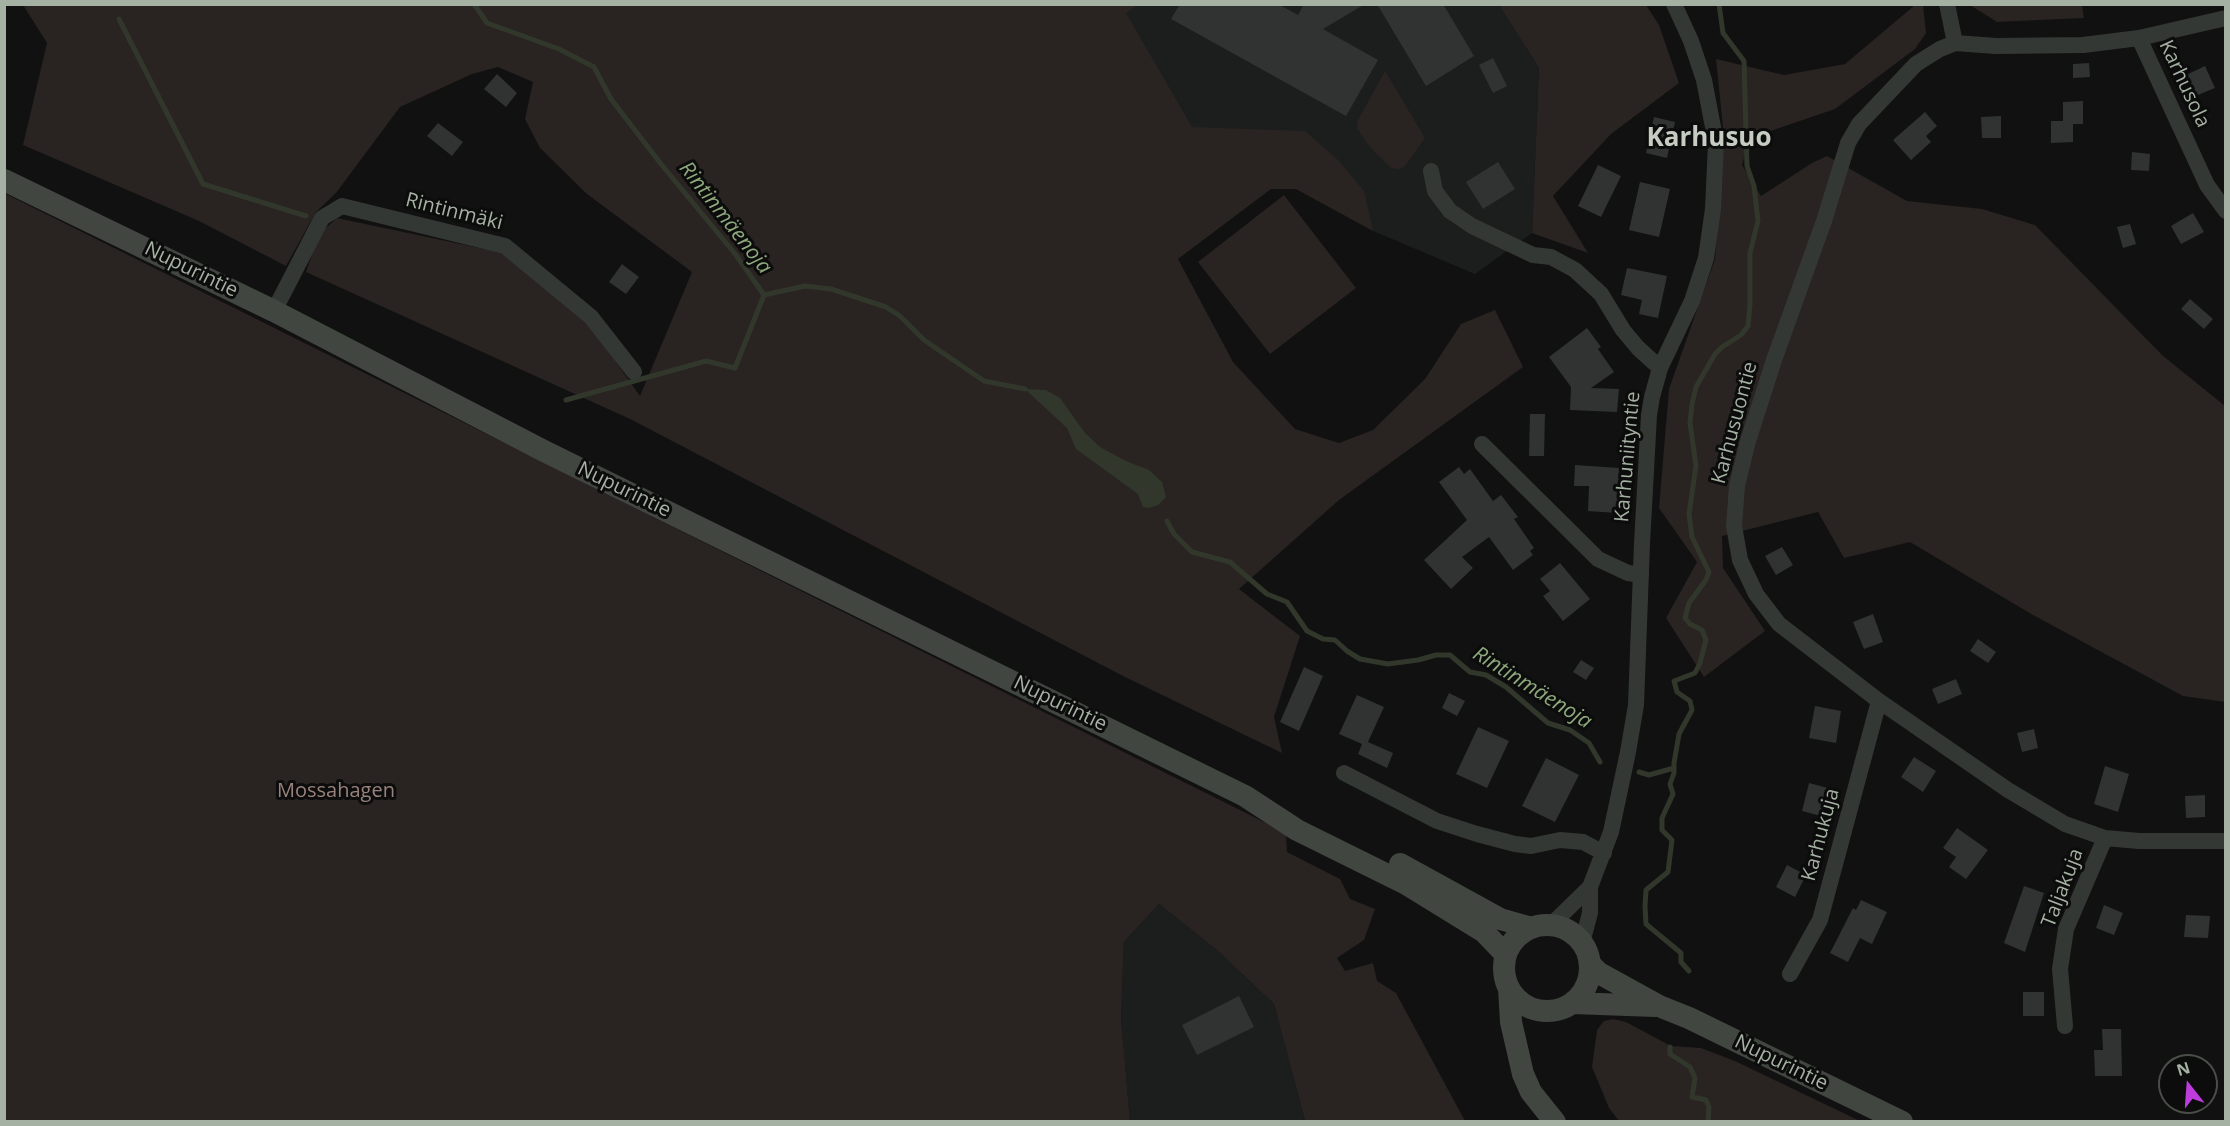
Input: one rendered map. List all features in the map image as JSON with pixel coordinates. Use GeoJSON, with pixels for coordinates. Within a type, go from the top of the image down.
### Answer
{"type":"FeatureCollection","features":[{"type":"Feature","properties":{"kind":"main road","name":"Nupurintie"},"geometry":{"type":"LineString","coordinates":[[4,180],[274,311],[544,451],[1245,796],[1297,830],[1406,884],[1484,932],[1506,955]]}},
{"type":"Feature","properties":{"kind":"main road","name":"Nupurintie"},"geometry":{"type":"LineString","coordinates":[[1245,796],[1302,815],[1412,870],[1500,920],[1542,926]]}},
{"type":"Feature","properties":{"kind":"main road"},"geometry":{"type":"LineString","coordinates":[[1542,926],[1569,931],[1582,943],[1590,964],[1589,979],[1583,992],[1572,1003],[1559,1009],[1545,1011],[1518,1000],[1509,988],[1505,978],[1506,955],[1516,939],[1542,926]]}},
{"type":"Feature","properties":{"kind":"main road","name":"Nupurintie"},"geometry":{"type":"LineString","coordinates":[[1590,964],[1599,973],[1659,1006],[1689,1018],[1902,1122]]}},
{"type":"Feature","properties":{"kind":"main road"},"geometry":{"type":"LineString","coordinates":[[1509,988],[1511,1022],[1523,1074],[1531,1092],[1555,1122]]}},
{"type":"Feature","properties":{"kind":"main road","name":"Nupurintie"},"geometry":{"type":"LineString","coordinates":[[1572,1003],[1659,1006]]}},
{"type":"Feature","properties":{"kind":"main road"},"geometry":{"type":"LineString","coordinates":[[1519,1050],[1545,1011]]}},
{"type":"Feature","properties":{"kind":"street","name":"Karhuniityntie"},"geometry":{"type":"LineString","coordinates":[[1582,943],[1590,914],[1590,887],[1604,853],[1620,796],[1636,705],[1649,415],[1660,368],[1692,301],[1706,258],[1713,208],[1716,143],[1704,80],[1691,41],[1674,4]]}},
{"type":"Feature","properties":{"kind":"street"},"geometry":{"type":"LineString","coordinates":[[1947,4],[1955,44]]}},
{"type":"Feature","properties":{"kind":"street","name":"Karhusuontie"},"geometry":{"type":"LineString","coordinates":[[2226,18],[2139,38],[2083,45],[1955,44],[1940,49],[1916,64],[1859,124],[1848,143],[1824,221],[1748,441],[1737,486],[1734,526],[1740,560],[1756,594],[1779,624],[1879,701],[2008,790],[2065,824],[2105,838],[2139,841],[2226,841]]}},
{"type":"Feature","properties":{"kind":"street","name":"Karhusola"},"geometry":{"type":"LineString","coordinates":[[2139,38],[2207,184],[2226,211]]}},
{"type":"Feature","properties":{"kind":"street"},"geometry":{"type":"LineString","coordinates":[[1431,171],[1435,191],[1450,210],[1472,226],[1533,255],[1551,257],[1575,270],[1601,294],[1623,330],[1638,348],[1660,368]]}},
{"type":"Feature","properties":{"kind":"street","name":"Rintinmäki"},"geometry":{"type":"LineString","coordinates":[[274,311],[322,218],[342,206],[505,246],[591,316],[634,372]]}},
{"type":"Feature","properties":{"kind":"street"},"geometry":{"type":"LineString","coordinates":[[1482,444],[1598,559],[1628,573],[1641,575]]}},
{"type":"Feature","properties":{"kind":"street","name":"Karhukuja"},"geometry":{"type":"LineString","coordinates":[[1791,974],[1820,920],[1879,701]]}},
{"type":"Feature","properties":{"kind":"street"},"geometry":{"type":"LineString","coordinates":[[1344,774],[1437,821],[1477,834],[1531,846],[1570,840],[1583,842],[1604,853]]}},
{"type":"Feature","properties":{"kind":"street","name":"Taljakuja"},"geometry":{"type":"LineString","coordinates":[[2065,1026],[2060,969],[2066,929],[2105,838]]}},
{"type":"Feature","properties":{"kind":"street","name":"Karhuniityntie"},"geometry":{"type":"LineString","coordinates":[[1542,926],[1590,887]]}},
{"type":"Feature","properties":{"kind":"shaded area"},"geometry":{"type":"Polygon","coordinates":[[[1138,4],[1499,5],[1539,68],[1532,233],[1475,274],[1373,231],[1296,189],[1271,189],[1213,165],[1125,13],[1138,4]]]}},
{"type":"Feature","properties":{"kind":"shaded area"},"geometry":{"type":"Polygon","coordinates":[[[1025,389],[1046,390],[1060,398],[1085,433],[1100,447],[1149,470],[1162,482],[1166,497],[1158,505],[1143,507],[1138,494],[1076,449],[1067,428],[1025,389]]]}},
{"type":"Feature","properties":{"kind":"shaded area"},"geometry":{"type":"Polygon","coordinates":[[[1159,904],[1218,951],[1274,1004],[1305,1121],[1130,1121],[1121,1018],[1124,942],[1159,904]]]}},
{"type":"Feature","properties":{"kind":"green space"},"geometry":{"type":"Polygon","coordinates":[[[23,5],[1138,5],[1126,13],[1192,127],[1305,131],[1338,160],[1364,191],[1373,231],[1296,189],[1271,189],[1178,259],[1233,362],[1295,429],[1339,443],[1373,430],[1425,379],[1461,324],[1495,310],[1523,367],[1339,500],[1239,589],[1300,636],[1274,717],[1282,753],[1123,676],[630,419],[306,272],[319,234],[337,218],[503,253],[589,324],[640,396],[692,272],[587,194],[540,148],[525,119],[533,82],[498,67],[472,74],[400,107],[336,193],[316,212],[286,266],[199,221],[23,145],[47,43],[23,5]]]}},
{"type":"Feature","properties":{"kind":"green space"},"geometry":{"type":"Polygon","coordinates":[[[1499,5],[1646,5],[1659,25],[1679,83],[1611,134],[1553,196],[1588,253],[1532,233],[1539,68],[1499,5]]]}},
{"type":"Feature","properties":{"kind":"green space"},"geometry":{"type":"Polygon","coordinates":[[[1915,5],[1923,5],[1926,33],[1915,49],[1835,109],[1750,138],[1742,165],[1761,196],[1827,156],[1907,201],[1982,209],[2035,225],[2162,355],[2225,406],[2225,702],[2183,696],[2033,615],[1910,542],[1844,558],[1818,512],[1722,536],[1723,568],[1765,631],[1704,677],[1666,618],[1697,562],[1659,508],[1669,389],[1715,259],[1724,137],[1716,59],[1784,75],[1845,64],[1915,5]]]}},
{"type":"Feature","properties":{"kind":"green space"},"geometry":{"type":"Polygon","coordinates":[[[1970,5],[2082,5],[2084,18],[1997,22],[1970,5]]]}},
{"type":"Feature","properties":{"kind":"green space"},"geometry":{"type":"Polygon","coordinates":[[[1385,71],[1425,138],[1405,166],[1400,169],[1391,168],[1369,146],[1357,128],[1358,120],[1385,71]]]}},
{"type":"Feature","properties":{"kind":"green space","name":"Mossahagen"},"geometry":{"type":"Polygon","coordinates":[[[4,193],[1286,833],[1287,852],[1340,879],[1350,899],[1375,909],[1364,940],[1337,958],[1345,971],[1373,963],[1377,981],[1396,993],[1465,1121],[1305,1121],[1274,1004],[1218,951],[1159,904],[1124,942],[1121,1018],[1130,1121],[5,1121],[4,193]]]}},
{"type":"Feature","properties":{"kind":"green space"},"geometry":{"type":"Polygon","coordinates":[[[1284,195],[1356,288],[1270,354],[1198,262],[1284,195]]]}},
{"type":"Feature","properties":{"kind":"green space"},"geometry":{"type":"Polygon","coordinates":[[[1613,1019],[1626,1022],[1671,1046],[1701,1048],[1735,1061],[1860,1121],[1619,1121],[1609,1108],[1592,1067],[1597,1030],[1604,1021],[1613,1019]]]}},
{"type":"Feature","properties":{"kind":"building"},"geometry":{"type":"Polygon","coordinates":[[[1180,4],[1278,4],[1298,15],[1304,4],[1365,4],[1323,29],[1378,60],[1346,116],[1171,19],[1180,4]]]}},
{"type":"Feature","properties":{"kind":"building"},"geometry":{"type":"Polygon","coordinates":[[[1377,4],[1443,4],[1474,56],[1426,86],[1377,4]]]}},
{"type":"Feature","properties":{"kind":"building"},"geometry":{"type":"Polygon","coordinates":[[[1493,58],[1507,86],[1493,93],[1479,65],[1493,58]]]}},
{"type":"Feature","properties":{"kind":"building"},"geometry":{"type":"Polygon","coordinates":[[[2089,63],[2090,77],[2073,78],[2073,64],[2089,63]]]}},
{"type":"Feature","properties":{"kind":"building"},"geometry":{"type":"Polygon","coordinates":[[[2205,66],[2215,88],[2193,97],[2184,76],[2205,66]]]}},
{"type":"Feature","properties":{"kind":"building"},"geometry":{"type":"Polygon","coordinates":[[[497,74],[517,93],[506,107],[484,89],[497,74]]]}},
{"type":"Feature","properties":{"kind":"building"},"geometry":{"type":"Polygon","coordinates":[[[2083,101],[2083,124],[2073,124],[2073,142],[2051,143],[2051,121],[2063,121],[2063,102],[2083,101]]]}},
{"type":"Feature","properties":{"kind":"building"},"geometry":{"type":"Polygon","coordinates":[[[1925,112],[1937,126],[1926,136],[1931,142],[1911,160],[1893,140],[1925,112]]]}},
{"type":"Feature","properties":{"kind":"building"},"geometry":{"type":"Polygon","coordinates":[[[2001,116],[2001,138],[1982,138],[1981,117],[2001,116]]]}},
{"type":"Feature","properties":{"kind":"building"},"geometry":{"type":"Polygon","coordinates":[[[1654,117],[1675,122],[1667,158],[1646,153],[1654,117]]]}},
{"type":"Feature","properties":{"kind":"building"},"geometry":{"type":"Polygon","coordinates":[[[438,123],[463,142],[452,156],[427,136],[438,123]]]}},
{"type":"Feature","properties":{"kind":"building"},"geometry":{"type":"Polygon","coordinates":[[[2132,152],[2150,154],[2149,171],[2131,170],[2132,152]]]}},
{"type":"Feature","properties":{"kind":"building"},"geometry":{"type":"Polygon","coordinates":[[[1498,162],[1515,189],[1483,209],[1466,182],[1498,162]]]}},
{"type":"Feature","properties":{"kind":"building"},"geometry":{"type":"Polygon","coordinates":[[[1598,165],[1621,176],[1601,217],[1578,206],[1598,165]]]}},
{"type":"Feature","properties":{"kind":"building"},"geometry":{"type":"Polygon","coordinates":[[[1640,182],[1670,189],[1659,237],[1629,230],[1640,182]]]}},
{"type":"Feature","properties":{"kind":"building"},"geometry":{"type":"Polygon","coordinates":[[[2193,213],[2204,232],[2181,244],[2171,226],[2193,213]]]}},
{"type":"Feature","properties":{"kind":"building"},"geometry":{"type":"Polygon","coordinates":[[[2130,224],[2136,244],[2123,248],[2117,227],[2130,224]]]}},
{"type":"Feature","properties":{"kind":"building"},"geometry":{"type":"Polygon","coordinates":[[[622,264],[639,277],[626,294],[609,282],[622,264]]]}},
{"type":"Feature","properties":{"kind":"building"},"geometry":{"type":"Polygon","coordinates":[[[1627,268],[1667,276],[1658,318],[1639,314],[1642,300],[1621,295],[1627,268]]]}},
{"type":"Feature","properties":{"kind":"building"},"geometry":{"type":"Polygon","coordinates":[[[2190,299],[2213,319],[2204,329],[2181,309],[2190,299]]]}},
{"type":"Feature","properties":{"kind":"building"},"geometry":{"type":"Polygon","coordinates":[[[1587,328],[1601,347],[1598,349],[1614,372],[1591,388],[1619,389],[1617,412],[1570,410],[1571,387],[1549,357],[1587,328]]]}},
{"type":"Feature","properties":{"kind":"building"},"geometry":{"type":"Polygon","coordinates":[[[1530,414],[1545,414],[1544,456],[1529,456],[1530,414]]]}},
{"type":"Feature","properties":{"kind":"building"},"geometry":{"type":"Polygon","coordinates":[[[1575,465],[1619,468],[1617,513],[1588,511],[1589,486],[1574,486],[1575,465]]]}},
{"type":"Feature","properties":{"kind":"building"},"geometry":{"type":"Polygon","coordinates":[[[1459,467],[1464,474],[1470,469],[1493,501],[1501,495],[1518,517],[1514,519],[1534,548],[1530,551],[1533,555],[1513,570],[1489,537],[1462,557],[1473,568],[1451,589],[1424,560],[1467,520],[1439,482],[1459,467]]]}},
{"type":"Feature","properties":{"kind":"building"},"geometry":{"type":"Polygon","coordinates":[[[1782,547],[1793,565],[1776,575],[1765,556],[1782,547]]]}},
{"type":"Feature","properties":{"kind":"building"},"geometry":{"type":"Polygon","coordinates":[[[1560,563],[1590,599],[1563,621],[1543,596],[1550,591],[1540,579],[1560,563]]]}},
{"type":"Feature","properties":{"kind":"building"},"geometry":{"type":"Polygon","coordinates":[[[1873,614],[1883,642],[1864,649],[1853,622],[1873,614]]]}},
{"type":"Feature","properties":{"kind":"building"},"geometry":{"type":"Polygon","coordinates":[[[1978,639],[1996,652],[1988,663],[1970,651],[1978,639]]]}},
{"type":"Feature","properties":{"kind":"building"},"geometry":{"type":"Polygon","coordinates":[[[1581,660],[1594,668],[1586,680],[1573,672],[1581,660]]]}},
{"type":"Feature","properties":{"kind":"building"},"geometry":{"type":"Polygon","coordinates":[[[1304,667],[1323,676],[1299,731],[1280,722],[1304,667]]]}},
{"type":"Feature","properties":{"kind":"building"},"geometry":{"type":"Polygon","coordinates":[[[1956,679],[1962,694],[1938,704],[1932,689],[1956,679]]]}},
{"type":"Feature","properties":{"kind":"building"},"geometry":{"type":"Polygon","coordinates":[[[1449,693],[1465,701],[1457,716],[1442,708],[1449,693]]]}},
{"type":"Feature","properties":{"kind":"building"},"geometry":{"type":"Polygon","coordinates":[[[1357,695],[1384,707],[1368,742],[1393,753],[1387,768],[1358,754],[1362,744],[1339,734],[1357,695]]]}},
{"type":"Feature","properties":{"kind":"building"},"geometry":{"type":"Polygon","coordinates":[[[1815,706],[1841,711],[1836,743],[1809,738],[1815,706]]]}},
{"type":"Feature","properties":{"kind":"building"},"geometry":{"type":"Polygon","coordinates":[[[1478,727],[1509,741],[1487,788],[1456,774],[1478,727]]]}},
{"type":"Feature","properties":{"kind":"building"},"geometry":{"type":"Polygon","coordinates":[[[2034,729],[2038,748],[2022,752],[2017,733],[2034,729]]]}},
{"type":"Feature","properties":{"kind":"building"},"geometry":{"type":"Polygon","coordinates":[[[1914,757],[1936,771],[1923,792],[1901,777],[1914,757]]]}},
{"type":"Feature","properties":{"kind":"building"},"geometry":{"type":"Polygon","coordinates":[[[1546,758],[1579,775],[1555,822],[1522,806],[1546,758]]]}},
{"type":"Feature","properties":{"kind":"building"},"geometry":{"type":"Polygon","coordinates":[[[2105,766],[2129,774],[2118,812],[2094,804],[2105,766]]]}},
{"type":"Feature","properties":{"kind":"building"},"geometry":{"type":"Polygon","coordinates":[[[1809,783],[1828,788],[1821,816],[1802,811],[1809,783]]]}},
{"type":"Feature","properties":{"kind":"building"},"geometry":{"type":"Polygon","coordinates":[[[2205,795],[2205,817],[2186,818],[2185,796],[2205,795]]]}},
{"type":"Feature","properties":{"kind":"building"},"geometry":{"type":"Polygon","coordinates":[[[1957,828],[1988,850],[1966,879],[1949,867],[1956,857],[1943,848],[1957,828]]]}},
{"type":"Feature","properties":{"kind":"building"},"geometry":{"type":"Polygon","coordinates":[[[1787,865],[1806,875],[1795,897],[1776,887],[1787,865]]]}},
{"type":"Feature","properties":{"kind":"building"},"geometry":{"type":"Polygon","coordinates":[[[2024,886],[2044,893],[2025,952],[2004,943],[2024,886]]]}},
{"type":"Feature","properties":{"kind":"building"},"geometry":{"type":"Polygon","coordinates":[[[1861,900],[1887,912],[1872,944],[1860,938],[1848,962],[1830,953],[1853,908],[1856,910],[1861,900]]]}},
{"type":"Feature","properties":{"kind":"building"},"geometry":{"type":"Polygon","coordinates":[[[2104,905],[2123,913],[2114,935],[2096,928],[2104,905]]]}},
{"type":"Feature","properties":{"kind":"building"},"geometry":{"type":"Polygon","coordinates":[[[2186,915],[2210,916],[2208,938],[2184,937],[2186,915]]]}},
{"type":"Feature","properties":{"kind":"building"},"geometry":{"type":"Polygon","coordinates":[[[2023,992],[2044,992],[2044,1016],[2023,1016],[2023,992]]]}},
{"type":"Feature","properties":{"kind":"building"},"geometry":{"type":"Polygon","coordinates":[[[1239,996],[1254,1027],[1197,1055],[1182,1025],[1239,996]]]}},
{"type":"Feature","properties":{"kind":"building"},"geometry":{"type":"Polygon","coordinates":[[[2102,1029],[2121,1029],[2122,1076],[2095,1076],[2094,1050],[2103,1050],[2102,1029]]]}},
{"type":"Feature","properties":{"kind":"waterway","name":"Rintinmäenoja"},"geometry":{"type":"LineString","coordinates":[[474,4],[487,23],[559,49],[594,67],[611,99],[736,255],[764,295]]}},
{"type":"Feature","properties":{"kind":"waterway"},"geometry":{"type":"LineString","coordinates":[[1689,971],[1681,962],[1681,953],[1646,924],[1645,906],[1646,890],[1668,872],[1672,840],[1662,830],[1662,818],[1673,794],[1670,784],[1674,773],[1679,734],[1692,710],[1690,701],[1677,692],[1674,681],[1695,673],[1706,640],[1702,630],[1690,624],[1685,618],[1689,603],[1706,580],[1709,572],[1692,537],[1689,514],[1696,466],[1690,423],[1692,404],[1696,387],[1715,354],[1741,335],[1748,326],[1750,253],[1758,221],[1754,186],[1747,166],[1744,61],[1723,33],[1719,4]]}},
{"type":"Feature","properties":{"kind":"waterway"},"geometry":{"type":"LineString","coordinates":[[119,19],[203,184],[306,216]]}},
{"type":"Feature","properties":{"kind":"waterway","name":"Rintinmäenoja"},"geometry":{"type":"LineString","coordinates":[[764,295],[805,286],[831,289],[886,307],[900,316],[924,340],[984,381],[1025,389]]}},
{"type":"Feature","properties":{"kind":"waterway"},"geometry":{"type":"LineString","coordinates":[[566,400],[706,361],[735,368],[764,295]]}},
{"type":"Feature","properties":{"kind":"waterway","name":"Rintinmäenoja"},"geometry":{"type":"LineString","coordinates":[[1167,521],[1174,534],[1192,552],[1230,562],[1267,594],[1287,602],[1307,631],[1323,639],[1335,640],[1360,659],[1388,664],[1436,655],[1450,655],[1470,672],[1486,675],[1506,687],[1548,723],[1570,730],[1589,743],[1600,762]]}},
{"type":"Feature","properties":{"kind":"waterway","name":"Rintinmäenoja"},"geometry":{"type":"LineString","coordinates":[[1639,772],[1649,775],[1674,768]]}},
{"type":"Feature","properties":{"kind":"waterway"},"geometry":{"type":"LineString","coordinates":[[1670,1047],[1670,1054],[1690,1067],[1695,1078],[1692,1097],[1706,1100],[1709,1107],[1708,1122]]}},
{"type":"Feature","properties":{"kind":"district","name":"Karhusuo"},"geometry":{"type":"Point","coordinates":[1709,139]}}]}
